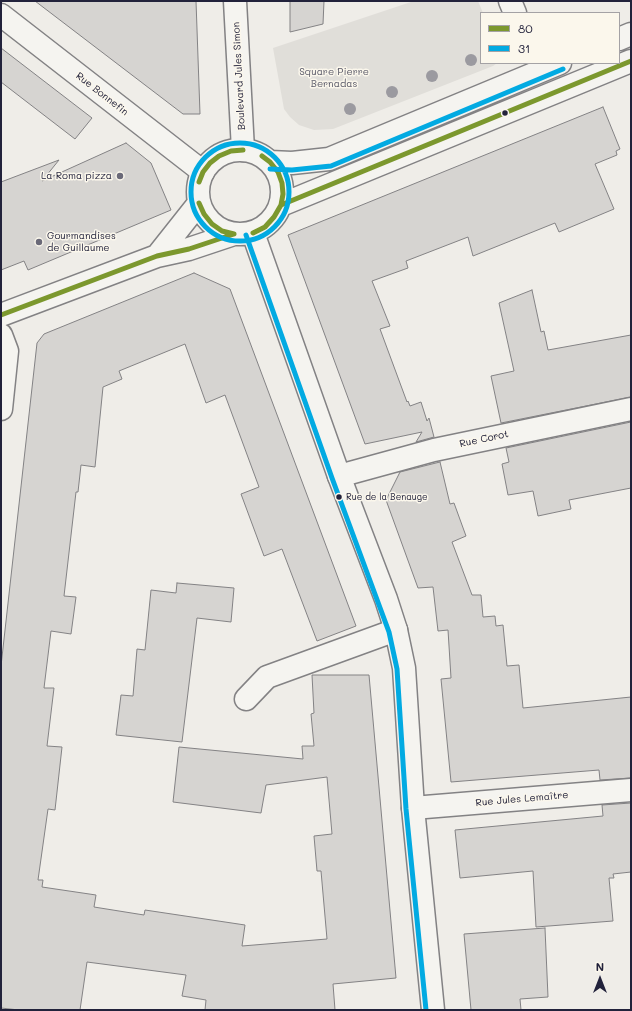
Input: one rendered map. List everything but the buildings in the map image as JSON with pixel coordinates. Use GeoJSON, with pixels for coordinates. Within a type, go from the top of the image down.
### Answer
{"type":"FeatureCollection","features":[{"type":"Feature","properties":{"kind":"main road","name":"Boulevard Jules Simon"},"geometry":{"type":"LineString","coordinates":[[235,1],[242,150]]}},
{"type":"Feature","properties":{"kind":"main road"},"geometry":{"type":"LineString","coordinates":[[510,1],[515,12]]}},
{"type":"Feature","properties":{"kind":"main road","name":"Rue Bonnefin"},"geometry":{"type":"LineString","coordinates":[[1,15],[203,172]]}},
{"type":"Feature","properties":{"kind":"main road"},"geometry":{"type":"LineString","coordinates":[[620,39],[631,34]]}},
{"type":"Feature","properties":{"kind":"main road"},"geometry":{"type":"LineString","coordinates":[[281,205],[631,61]]}},
{"type":"Feature","properties":{"kind":"main road"},"geometry":{"type":"LineString","coordinates":[[270,162],[292,163],[329,159],[536,68],[555,64]]}},
{"type":"Feature","properties":{"kind":"main road"},"geometry":{"type":"LineString","coordinates":[[536,68],[548,94]]}},
{"type":"Feature","properties":{"kind":"main road"},"geometry":{"type":"LineString","coordinates":[[1,315],[157,256],[189,249],[265,227],[274,217],[281,205],[283,194],[282,183],[278,172],[270,162],[252,152],[242,150],[231,151],[219,156],[210,163],[203,172],[199,182],[199,203],[204,214],[212,224],[222,231],[244,233]]}},
{"type":"Feature","properties":{"kind":"main road"},"geometry":{"type":"LineString","coordinates":[[157,256],[199,203]]}},
{"type":"Feature","properties":{"kind":"main road"},"geometry":{"type":"LineString","coordinates":[[244,233],[339,476],[386,599],[396,630],[404,668],[413,808],[433,1010]]}},
{"type":"Feature","properties":{"kind":"main road"},"geometry":{"type":"LineString","coordinates":[[1,335],[7,351],[1,409]]}},
{"type":"Feature","properties":{"kind":"main road","name":"Rue Corot"},"geometry":{"type":"LineString","coordinates":[[339,476],[434,450],[631,409]]}},
{"type":"Feature","properties":{"kind":"main road"},"geometry":{"type":"LineString","coordinates":[[246,698],[267,677],[396,630]]}},
{"type":"Feature","properties":{"kind":"main road","name":"Rue Jules Lemaître"},"geometry":{"type":"LineString","coordinates":[[413,808],[631,790]]}},
{"type":"Feature","properties":{"kind":"green space","name":"Square Pierre Bernadas"},"geometry":{"type":"Polygon","coordinates":[[[414,1],[478,1],[483,12],[480,12],[480,64],[496,64],[333,129],[314,130],[299,125],[284,109],[273,48],[414,1]]]}},
{"type":"Feature","properties":{"kind":"transit line","name":"80"},"geometry":{"type":"LineString","coordinates":[[281,205],[631,61]]}},
{"type":"Feature","properties":{"kind":"transit line","name":"31"},"geometry":{"type":"LineString","coordinates":[[270,169],[292,170],[331,166],[563,69]]}},
{"type":"Feature","properties":{"kind":"transit line","name":"31"},"geometry":{"type":"LineString","coordinates":[[240,143],[259,147],[275,157],[285,173],[289,192],[285,211],[275,227],[259,237],[240,241],[221,237],[205,227],[195,211],[191,192],[195,173],[205,157],[221,147],[240,143]]}},
{"type":"Feature","properties":{"kind":"transit line","name":"80"},"geometry":{"type":"LineString","coordinates":[[199,182],[203,172],[210,163],[219,156],[231,151],[243,150]]}},
{"type":"Feature","properties":{"kind":"transit line","name":"80"},"geometry":{"type":"LineString","coordinates":[[253,233],[265,227],[274,217],[281,205],[283,194],[282,183],[278,172],[270,162],[262,156]]}},
{"type":"Feature","properties":{"kind":"transit line","name":"80"},"geometry":{"type":"LineString","coordinates":[[199,203],[204,214],[212,224],[222,231],[234,234]]}},
{"type":"Feature","properties":{"kind":"transit line","name":"80"},"geometry":{"type":"LineString","coordinates":[[1,315],[157,256],[189,249],[234,234]]}},
{"type":"Feature","properties":{"kind":"transit line","name":"31"},"geometry":{"type":"LineString","coordinates":[[246,235],[332,478],[389,632],[397,669],[406,809],[426,1010]]}},
{"type":"Feature","properties":{"kind":"place","name":"La Roma pizza"},"geometry":{"type":"Point","coordinates":[120,176]}},
{"type":"Feature","properties":{"kind":"place","name":"Gourmandises de Guillaume"},"geometry":{"type":"Point","coordinates":[39,242]}},
{"type":"Feature","properties":{"kind":"place","name":"Rue de la Benauge"},"geometry":{"type":"Point","coordinates":[339,497]}}]}
